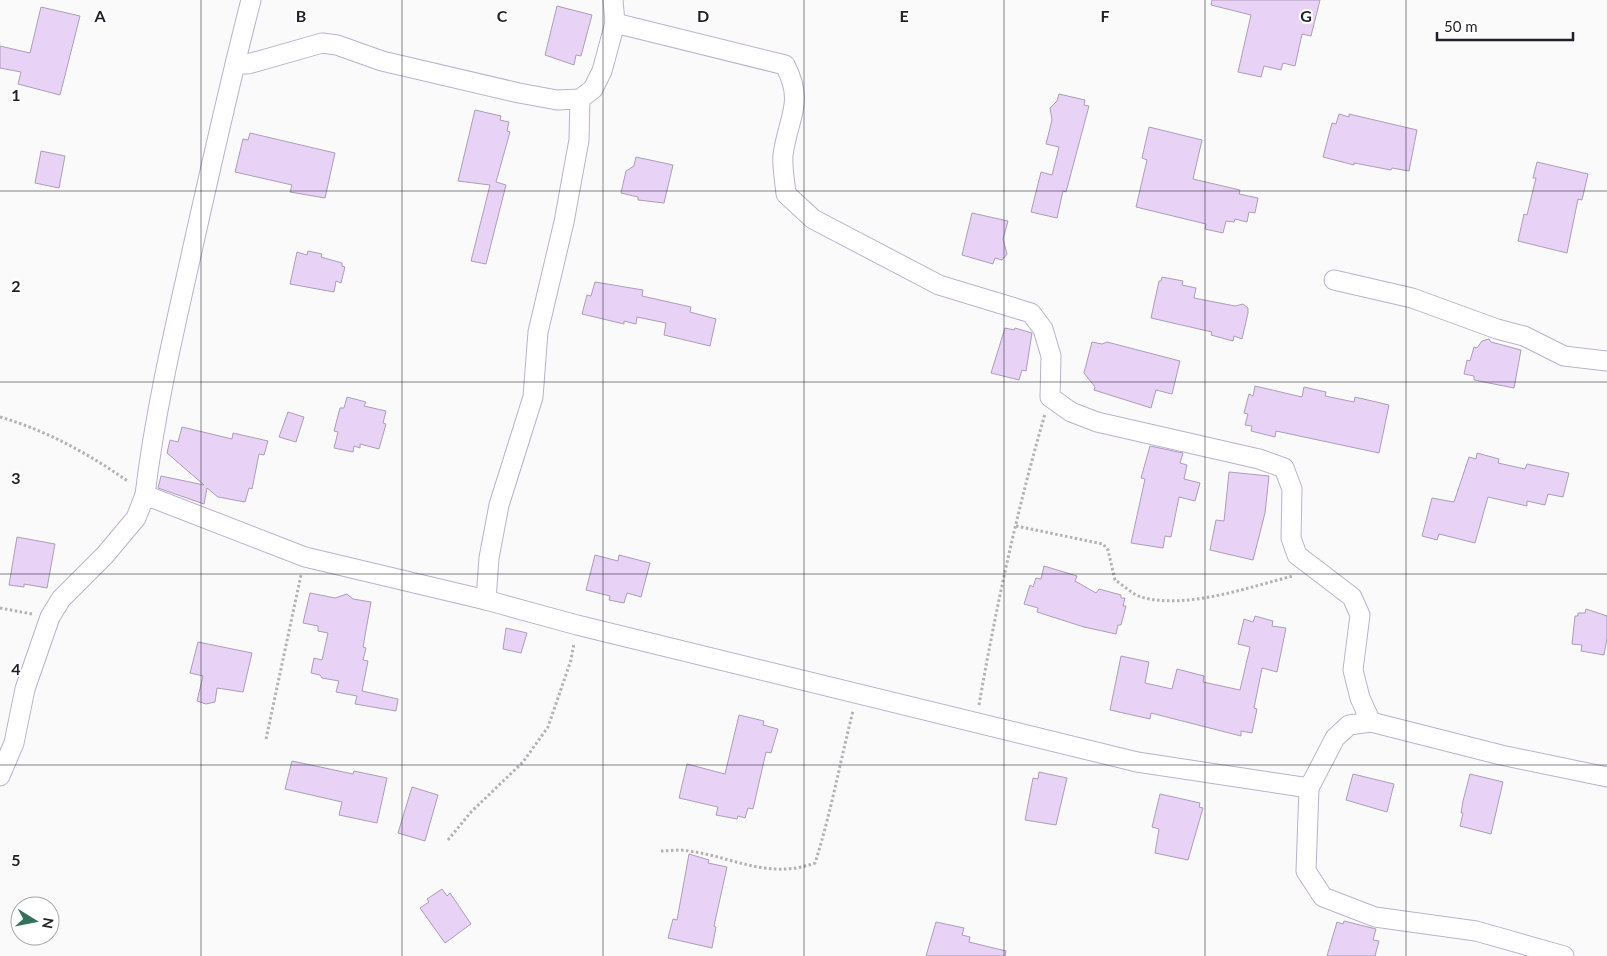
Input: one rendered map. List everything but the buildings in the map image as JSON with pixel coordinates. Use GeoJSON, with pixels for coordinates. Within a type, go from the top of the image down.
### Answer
{"type":"FeatureCollection","features":[{"type":"Feature","properties":{"kind":"street"},"geometry":{"type":"LineString","coordinates":[[0,776],[14,743],[25,689],[50,617],[61,599],[105,554],[136,518],[145,495],[150,449],[165,370],[251,0]]}},
{"type":"Feature","properties":{"kind":"street"},"geometry":{"type":"LineString","coordinates":[[235,64],[248,64],[322,43],[337,45],[382,62],[519,93],[557,100],[580,100],[593,89],[602,71],[615,23],[613,0]]}},
{"type":"Feature","properties":{"kind":"street"},"geometry":{"type":"LineString","coordinates":[[615,23],[785,64],[794,81],[796,97],[783,156],[786,194],[813,219],[939,284],[1031,313],[1042,329],[1051,356],[1050,397],[1071,412],[1097,422],[1215,448],[1259,459],[1284,468],[1292,489],[1291,538],[1297,555],[1352,597],[1360,615],[1353,670],[1360,698],[1371,722]]}},
{"type":"Feature","properties":{"kind":"street"},"geometry":{"type":"LineString","coordinates":[[486,600],[489,558],[499,505],[533,397],[538,332],[545,298],[558,255],[579,140],[580,100]]}},
{"type":"Feature","properties":{"kind":"street"},"geometry":{"type":"LineString","coordinates":[[1334,280],[1412,298],[1497,329],[1524,336],[1564,356],[1607,361]]}},
{"type":"Feature","properties":{"kind":"street"},"geometry":{"type":"LineString","coordinates":[[145,495],[305,557],[486,600],[577,625],[1137,762],[1309,788]]}},
{"type":"Feature","properties":{"kind":"street"},"geometry":{"type":"LineString","coordinates":[[1564,956],[1476,931],[1375,917],[1323,897],[1306,871],[1309,788],[1335,738],[1349,725],[1371,722],[1502,755],[1607,778]]}},
{"type":"Feature","properties":{"kind":"path"},"geometry":{"type":"LineString","coordinates":[[976,722],[999,595],[1029,467],[1050,397]]}},
{"type":"Feature","properties":{"kind":"path"},"geometry":{"type":"LineString","coordinates":[[0,417],[75,446],[145,495]]}},
{"type":"Feature","properties":{"kind":"path"},"geometry":{"type":"LineString","coordinates":[[1016,526],[1103,544],[1108,550],[1115,580],[1139,596],[1165,602],[1197,598],[1316,570]]}},
{"type":"Feature","properties":{"kind":"path"},"geometry":{"type":"LineString","coordinates":[[266,739],[305,557]]}},
{"type":"Feature","properties":{"kind":"path"},"geometry":{"type":"LineString","coordinates":[[0,608],[50,617]]}},
{"type":"Feature","properties":{"kind":"path"},"geometry":{"type":"LineString","coordinates":[[448,840],[471,812],[522,762],[548,727],[571,660],[577,625]]}},
{"type":"Feature","properties":{"kind":"path"},"geometry":{"type":"LineString","coordinates":[[661,851],[688,850],[761,868],[797,870],[815,863],[830,815],[840,761],[858,694]]}}]}
